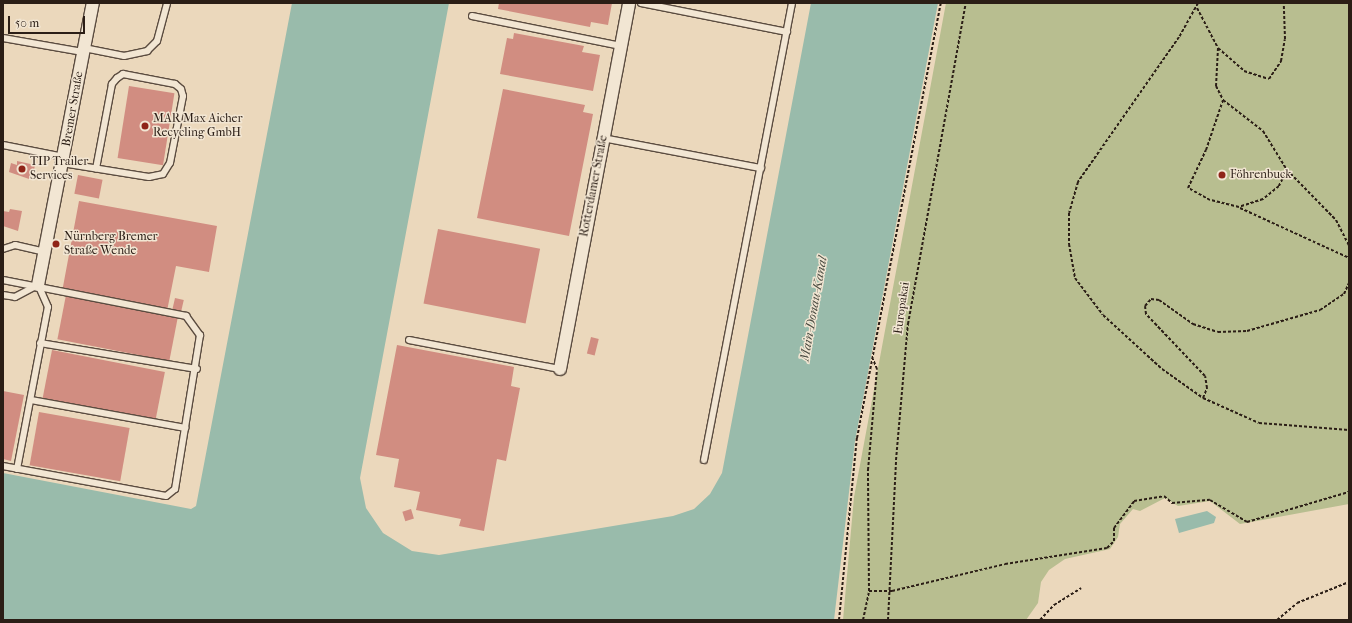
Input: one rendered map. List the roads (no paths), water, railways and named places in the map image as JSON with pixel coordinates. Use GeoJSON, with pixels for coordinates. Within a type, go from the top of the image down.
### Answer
{"type":"FeatureCollection","features":[{"type":"Feature","properties":{"kind":"street","name":"Bremer Straße"},"geometry":{"type":"LineString","coordinates":[[38,285],[93,3]]}},
{"type":"Feature","properties":{"kind":"street","name":"Rotterdamer Straße"},"geometry":{"type":"LineString","coordinates":[[560,369],[629,3]]}},
{"type":"Feature","properties":{"kind":"lane"},"geometry":{"type":"LineString","coordinates":[[3,38],[124,56],[147,51],[157,41],[167,3]]}},
{"type":"Feature","properties":{"kind":"lane"},"geometry":{"type":"LineString","coordinates":[[641,3],[787,32]]}},
{"type":"Feature","properties":{"kind":"lane"},"geometry":{"type":"LineString","coordinates":[[704,460],[792,3]]}},
{"type":"Feature","properties":{"kind":"lane"},"geometry":{"type":"LineString","coordinates":[[472,16],[621,46]]}},
{"type":"Feature","properties":{"kind":"lane"},"geometry":{"type":"LineString","coordinates":[[3,145],[96,169],[149,177],[163,174],[170,164],[183,96],[181,89],[175,84],[123,74],[117,78],[112,84],[96,169]]}},
{"type":"Feature","properties":{"kind":"lane"},"geometry":{"type":"LineString","coordinates":[[603,138],[761,168]]}},
{"type":"Feature","properties":{"kind":"lane"},"geometry":{"type":"LineString","coordinates":[[3,248],[15,245],[45,252]]}},
{"type":"Feature","properties":{"kind":"lane"},"geometry":{"type":"LineString","coordinates":[[3,280],[38,285],[58,293],[186,316],[200,335],[197,369],[175,489],[166,496],[3,466]]}},
{"type":"Feature","properties":{"kind":"lane"},"geometry":{"type":"LineString","coordinates":[[3,295],[15,297],[38,285]]}},
{"type":"Feature","properties":{"kind":"lane"},"geometry":{"type":"LineString","coordinates":[[18,469],[40,343],[48,307],[38,285]]}},
{"type":"Feature","properties":{"kind":"lane"},"geometry":{"type":"LineString","coordinates":[[409,340],[560,369]]}},
{"type":"Feature","properties":{"kind":"lane"},"geometry":{"type":"LineString","coordinates":[[40,343],[197,369]]}},
{"type":"Feature","properties":{"kind":"lane"},"geometry":{"type":"LineString","coordinates":[[30,400],[185,428]]}},
{"type":"Feature","properties":{"kind":"water","name":"Main-Donau-Kanal"},"geometry":{"type":"Polygon","coordinates":[[[292,3],[449,3],[360,478],[366,508],[383,533],[412,551],[439,555],[673,516],[694,509],[710,494],[722,473],[811,3],[938,3],[855,441],[834,620],[3,620],[3,473],[191,509],[196,506],[292,3]]]}},
{"type":"Feature","properties":{"kind":"water"},"geometry":{"type":"Polygon","coordinates":[[[1207,511],[1216,517],[1214,523],[1179,533],[1175,519],[1207,511]]]}},
{"type":"Feature","properties":{"kind":"place","name":"MAR Max Aicher Recycling GmbH"},"geometry":{"type":"Point","coordinates":[145,126]}},
{"type":"Feature","properties":{"kind":"place","name":"TIP Trailer Services"},"geometry":{"type":"Point","coordinates":[22,169]}},
{"type":"Feature","properties":{"kind":"place","name":"Föhrenbuck"},"geometry":{"type":"Point","coordinates":[1222,175]}},
{"type":"Feature","properties":{"kind":"place","name":"Nürnberg Bremer Straße Wende"},"geometry":{"type":"Point","coordinates":[56,244]}}]}
